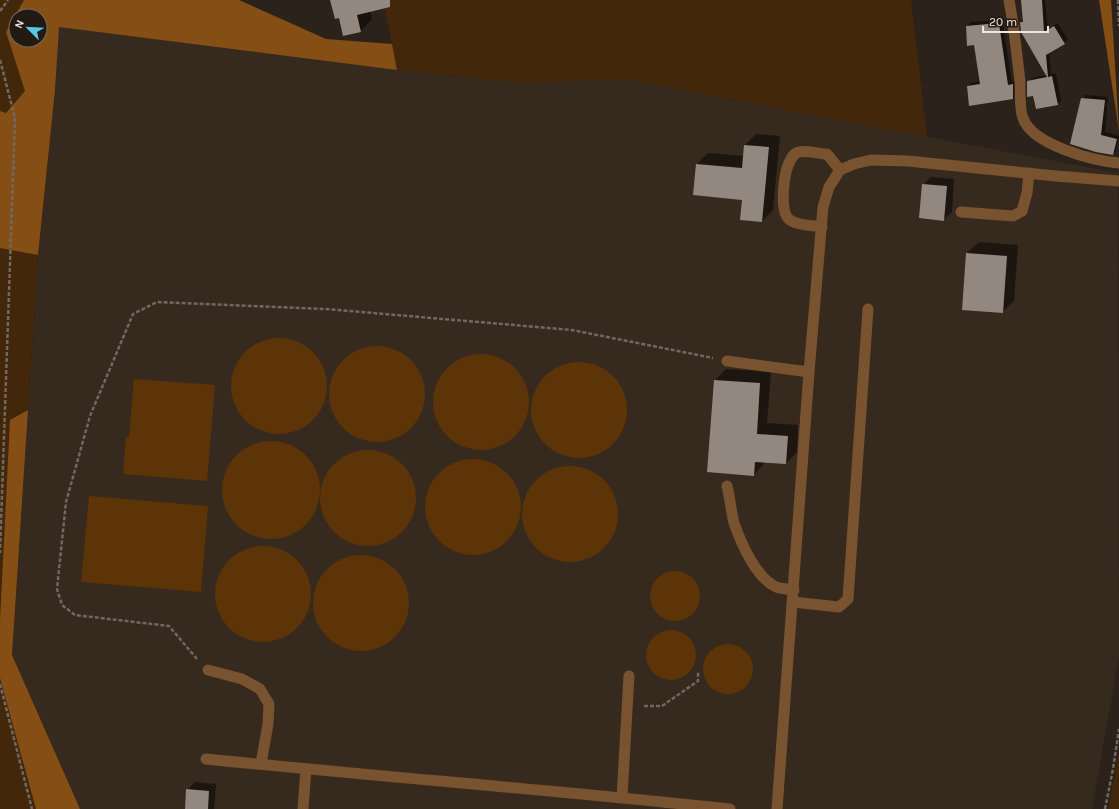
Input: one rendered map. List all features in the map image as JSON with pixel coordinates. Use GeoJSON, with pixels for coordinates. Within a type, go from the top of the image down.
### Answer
{"type":"FeatureCollection","features":[{"type":"Feature","properties":{"kind":"lane"},"geometry":{"type":"LineString","coordinates":[[1009,0],[1016,40],[1023,118],[1031,130],[1069,152],[1108,162],[1119,163]]}},
{"type":"Feature","properties":{"kind":"lane"},"geometry":{"type":"LineString","coordinates":[[822,227],[795,223],[787,218],[783,203],[786,172],[792,156],[800,151],[827,154],[840,170]]}},
{"type":"Feature","properties":{"kind":"lane"},"geometry":{"type":"LineString","coordinates":[[777,809],[809,372],[823,207],[829,187],[840,170],[854,164],[871,160],[908,161],[1119,181]]}},
{"type":"Feature","properties":{"kind":"lane"},"geometry":{"type":"LineString","coordinates":[[961,212],[1013,216],[1022,211],[1028,193],[1029,173]]}},
{"type":"Feature","properties":{"kind":"lane"},"geometry":{"type":"LineString","coordinates":[[793,602],[839,607],[848,599],[868,309]]}},
{"type":"Feature","properties":{"kind":"lane"},"geometry":{"type":"LineString","coordinates":[[727,361],[809,372]]}},
{"type":"Feature","properties":{"kind":"lane"},"geometry":{"type":"LineString","coordinates":[[727,486],[734,521],[742,545],[753,564],[763,578],[778,588],[794,590]]}},
{"type":"Feature","properties":{"kind":"lane"},"geometry":{"type":"LineString","coordinates":[[208,670],[242,679],[260,689],[268,704],[268,724],[261,764]]}},
{"type":"Feature","properties":{"kind":"lane"},"geometry":{"type":"LineString","coordinates":[[622,797],[629,676]]}},
{"type":"Feature","properties":{"kind":"lane"},"geometry":{"type":"LineString","coordinates":[[206,759],[622,797],[730,809]]}},
{"type":"Feature","properties":{"kind":"lane"},"geometry":{"type":"LineString","coordinates":[[303,809],[306,769]]}},
{"type":"Feature","properties":{"kind":"path"},"geometry":{"type":"LineString","coordinates":[[0,11],[8,0]]}},
{"type":"Feature","properties":{"kind":"path"},"geometry":{"type":"LineString","coordinates":[[1118,0],[1119,26]]}},
{"type":"Feature","properties":{"kind":"path"},"geometry":{"type":"LineString","coordinates":[[0,60],[15,118],[0,553]]}},
{"type":"Feature","properties":{"kind":"path"},"geometry":{"type":"LineString","coordinates":[[208,670],[169,626],[75,615],[62,606],[57,589],[66,502],[90,416],[133,314],[157,302],[334,310],[572,330],[727,361]]}},
{"type":"Feature","properties":{"kind":"path"},"geometry":{"type":"LineString","coordinates":[[628,706],[662,706],[698,681],[698,671]]}},
{"type":"Feature","properties":{"kind":"path"},"geometry":{"type":"LineString","coordinates":[[0,684],[32,809]]}},
{"type":"Feature","properties":{"kind":"path"},"geometry":{"type":"LineString","coordinates":[[1104,809],[1113,769],[1119,729]]}},
{"type":"Feature","properties":{"kind":"shaded area"},"geometry":{"type":"Polygon","coordinates":[[[0,0],[59,0],[55,90],[38,255],[12,655],[80,809],[0,809],[0,0]]]}},
{"type":"Feature","properties":{"kind":"shaded area"},"geometry":{"type":"Polygon","coordinates":[[[24,0],[239,0],[326,39],[392,44],[397,70],[59,27],[55,90],[38,255],[0,248],[0,111],[6,113],[25,91],[11,48],[48,48],[48,8],[20,8],[24,0]]]}},
{"type":"Feature","properties":{"kind":"shaded area"},"geometry":{"type":"Polygon","coordinates":[[[383,0],[911,0],[927,137],[624,79],[523,83],[397,70],[383,0]]]}},
{"type":"Feature","properties":{"kind":"shaded area"},"geometry":{"type":"Polygon","coordinates":[[[1099,0],[1111,0],[1119,131],[1099,0]]]}},
{"type":"Feature","properties":{"kind":"shaded area"},"geometry":{"type":"Polygon","coordinates":[[[58,26],[397,70],[523,83],[624,79],[1118,173],[1119,656],[1092,809],[80,809],[12,655],[38,255],[55,90],[58,26]]]}},
{"type":"Feature","properties":{"kind":"shaded area"},"geometry":{"type":"Polygon","coordinates":[[[279,338],[297,342],[306,346],[313,352],[319,359],[323,368],[327,386],[323,404],[319,413],[313,420],[306,426],[297,430],[279,434],[261,430],[252,426],[245,420],[239,413],[235,404],[231,386],[235,368],[239,359],[245,352],[252,346],[261,342],[279,338]]]}},
{"type":"Feature","properties":{"kind":"shaded area"},"geometry":{"type":"Polygon","coordinates":[[[377,346],[395,350],[411,360],[421,376],[425,394],[421,412],[411,428],[395,438],[377,442],[359,438],[343,428],[333,412],[329,394],[333,376],[343,360],[359,350],[377,346]]]}},
{"type":"Feature","properties":{"kind":"shaded area"},"geometry":{"type":"Polygon","coordinates":[[[481,354],[499,358],[508,362],[515,368],[521,375],[525,384],[529,402],[525,420],[521,429],[515,436],[508,442],[499,446],[481,450],[463,446],[454,442],[447,436],[441,429],[437,420],[433,402],[437,384],[441,375],[447,368],[454,362],[463,358],[481,354]]]}},
{"type":"Feature","properties":{"kind":"shaded area"},"geometry":{"type":"Polygon","coordinates":[[[579,362],[597,366],[613,376],[623,392],[627,410],[623,428],[613,444],[597,454],[579,458],[561,454],[545,444],[535,428],[531,410],[535,392],[545,376],[561,366],[579,362]]]}},
{"type":"Feature","properties":{"kind":"shaded area"},"geometry":{"type":"Polygon","coordinates":[[[134,379],[215,385],[207,481],[123,474],[126,437],[129,437],[134,379]]]}},
{"type":"Feature","properties":{"kind":"shaded area"},"geometry":{"type":"Polygon","coordinates":[[[28,410],[12,655],[80,809],[36,809],[0,678],[0,621],[10,420],[28,410]]]}},
{"type":"Feature","properties":{"kind":"shaded area"},"geometry":{"type":"Polygon","coordinates":[[[271,441],[290,445],[305,456],[316,471],[320,490],[316,509],[305,524],[290,535],[271,539],[252,535],[237,524],[226,509],[222,490],[226,471],[237,456],[252,445],[271,441]]]}},
{"type":"Feature","properties":{"kind":"shaded area"},"geometry":{"type":"Polygon","coordinates":[[[368,450],[386,454],[395,458],[402,464],[408,471],[412,480],[416,498],[412,516],[408,525],[402,532],[395,538],[386,542],[368,546],[350,542],[341,538],[334,532],[328,525],[324,516],[320,498],[324,480],[328,471],[334,464],[341,458],[350,454],[368,450]]]}},
{"type":"Feature","properties":{"kind":"shaded area"},"geometry":{"type":"Polygon","coordinates":[[[473,459],[491,463],[507,473],[517,489],[521,507],[517,525],[507,541],[491,551],[473,555],[455,551],[439,541],[429,525],[425,507],[429,489],[439,473],[455,463],[473,459]]]}},
{"type":"Feature","properties":{"kind":"shaded area"},"geometry":{"type":"Polygon","coordinates":[[[570,466],[588,470],[604,480],[614,496],[618,514],[614,532],[604,548],[588,558],[570,562],[552,558],[536,548],[526,532],[522,514],[526,496],[536,480],[552,470],[570,466]]]}},
{"type":"Feature","properties":{"kind":"shaded area"},"geometry":{"type":"Polygon","coordinates":[[[89,496],[208,506],[201,592],[81,582],[89,496]]]}},
{"type":"Feature","properties":{"kind":"shaded area"},"geometry":{"type":"Polygon","coordinates":[[[263,546],[281,550],[297,560],[307,576],[311,594],[307,612],[297,628],[281,638],[263,642],[245,638],[229,628],[219,612],[215,594],[219,576],[229,560],[245,550],[263,546]]]}},
{"type":"Feature","properties":{"kind":"shaded area"},"geometry":{"type":"Polygon","coordinates":[[[361,555],[379,559],[395,569],[405,585],[409,603],[405,621],[395,637],[379,647],[361,651],[343,647],[327,637],[317,621],[313,603],[317,585],[327,569],[343,559],[361,555]]]}},
{"type":"Feature","properties":{"kind":"shaded area"},"geometry":{"type":"Polygon","coordinates":[[[675,571],[684,573],[695,582],[700,596],[698,605],[689,616],[675,621],[666,619],[655,610],[650,596],[652,587],[661,576],[675,571]]]}},
{"type":"Feature","properties":{"kind":"shaded area"},"geometry":{"type":"Polygon","coordinates":[[[671,630],[680,632],[691,641],[696,655],[694,664],[685,675],[671,680],[662,678],[651,669],[646,655],[648,646],[657,635],[671,630]]]}},
{"type":"Feature","properties":{"kind":"shaded area"},"geometry":{"type":"Polygon","coordinates":[[[728,644],[737,646],[748,655],[753,669],[751,678],[742,689],[728,694],[719,692],[708,683],[703,669],[705,660],[714,649],[728,644]]]}},
{"type":"Feature","properties":{"kind":"shaded area"},"geometry":{"type":"Polygon","coordinates":[[[1119,753],[1119,809],[1108,809],[1119,753]]]}},
{"type":"Feature","properties":{"kind":"building"},"geometry":{"type":"Polygon","coordinates":[[[330,0],[390,0],[390,7],[357,15],[361,32],[343,36],[339,18],[335,19],[330,0]]]}},
{"type":"Feature","properties":{"kind":"building"},"geometry":{"type":"Polygon","coordinates":[[[1021,0],[1042,0],[1044,32],[1054,26],[1065,44],[1046,55],[1048,77],[1052,76],[1058,105],[1036,109],[1033,96],[1027,97],[1027,81],[1047,77],[1021,32],[1020,22],[1023,22],[1021,0]]]}},
{"type":"Feature","properties":{"kind":"building"},"geometry":{"type":"Polygon","coordinates":[[[999,23],[1008,85],[1013,84],[1013,99],[969,106],[967,86],[980,84],[974,45],[967,46],[966,26],[999,23]]]}},
{"type":"Feature","properties":{"kind":"building"},"geometry":{"type":"Polygon","coordinates":[[[1081,98],[1105,100],[1101,135],[1117,139],[1113,155],[1096,152],[1070,144],[1081,98]]]}},
{"type":"Feature","properties":{"kind":"building"},"geometry":{"type":"Polygon","coordinates":[[[744,145],[769,147],[762,222],[740,220],[742,200],[693,195],[696,164],[742,168],[744,145]]]}},
{"type":"Feature","properties":{"kind":"building"},"geometry":{"type":"Polygon","coordinates":[[[922,184],[947,186],[944,221],[919,218],[922,184]]]}},
{"type":"Feature","properties":{"kind":"building"},"geometry":{"type":"Polygon","coordinates":[[[966,253],[1007,256],[1003,313],[962,310],[966,253]]]}},
{"type":"Feature","properties":{"kind":"building"},"geometry":{"type":"Polygon","coordinates":[[[714,380],[760,383],[757,434],[788,436],[786,464],[755,462],[754,476],[707,472],[714,380]]]}},
{"type":"Feature","properties":{"kind":"building"},"geometry":{"type":"Polygon","coordinates":[[[186,789],[209,791],[208,809],[185,809],[186,789]]]}}]}
